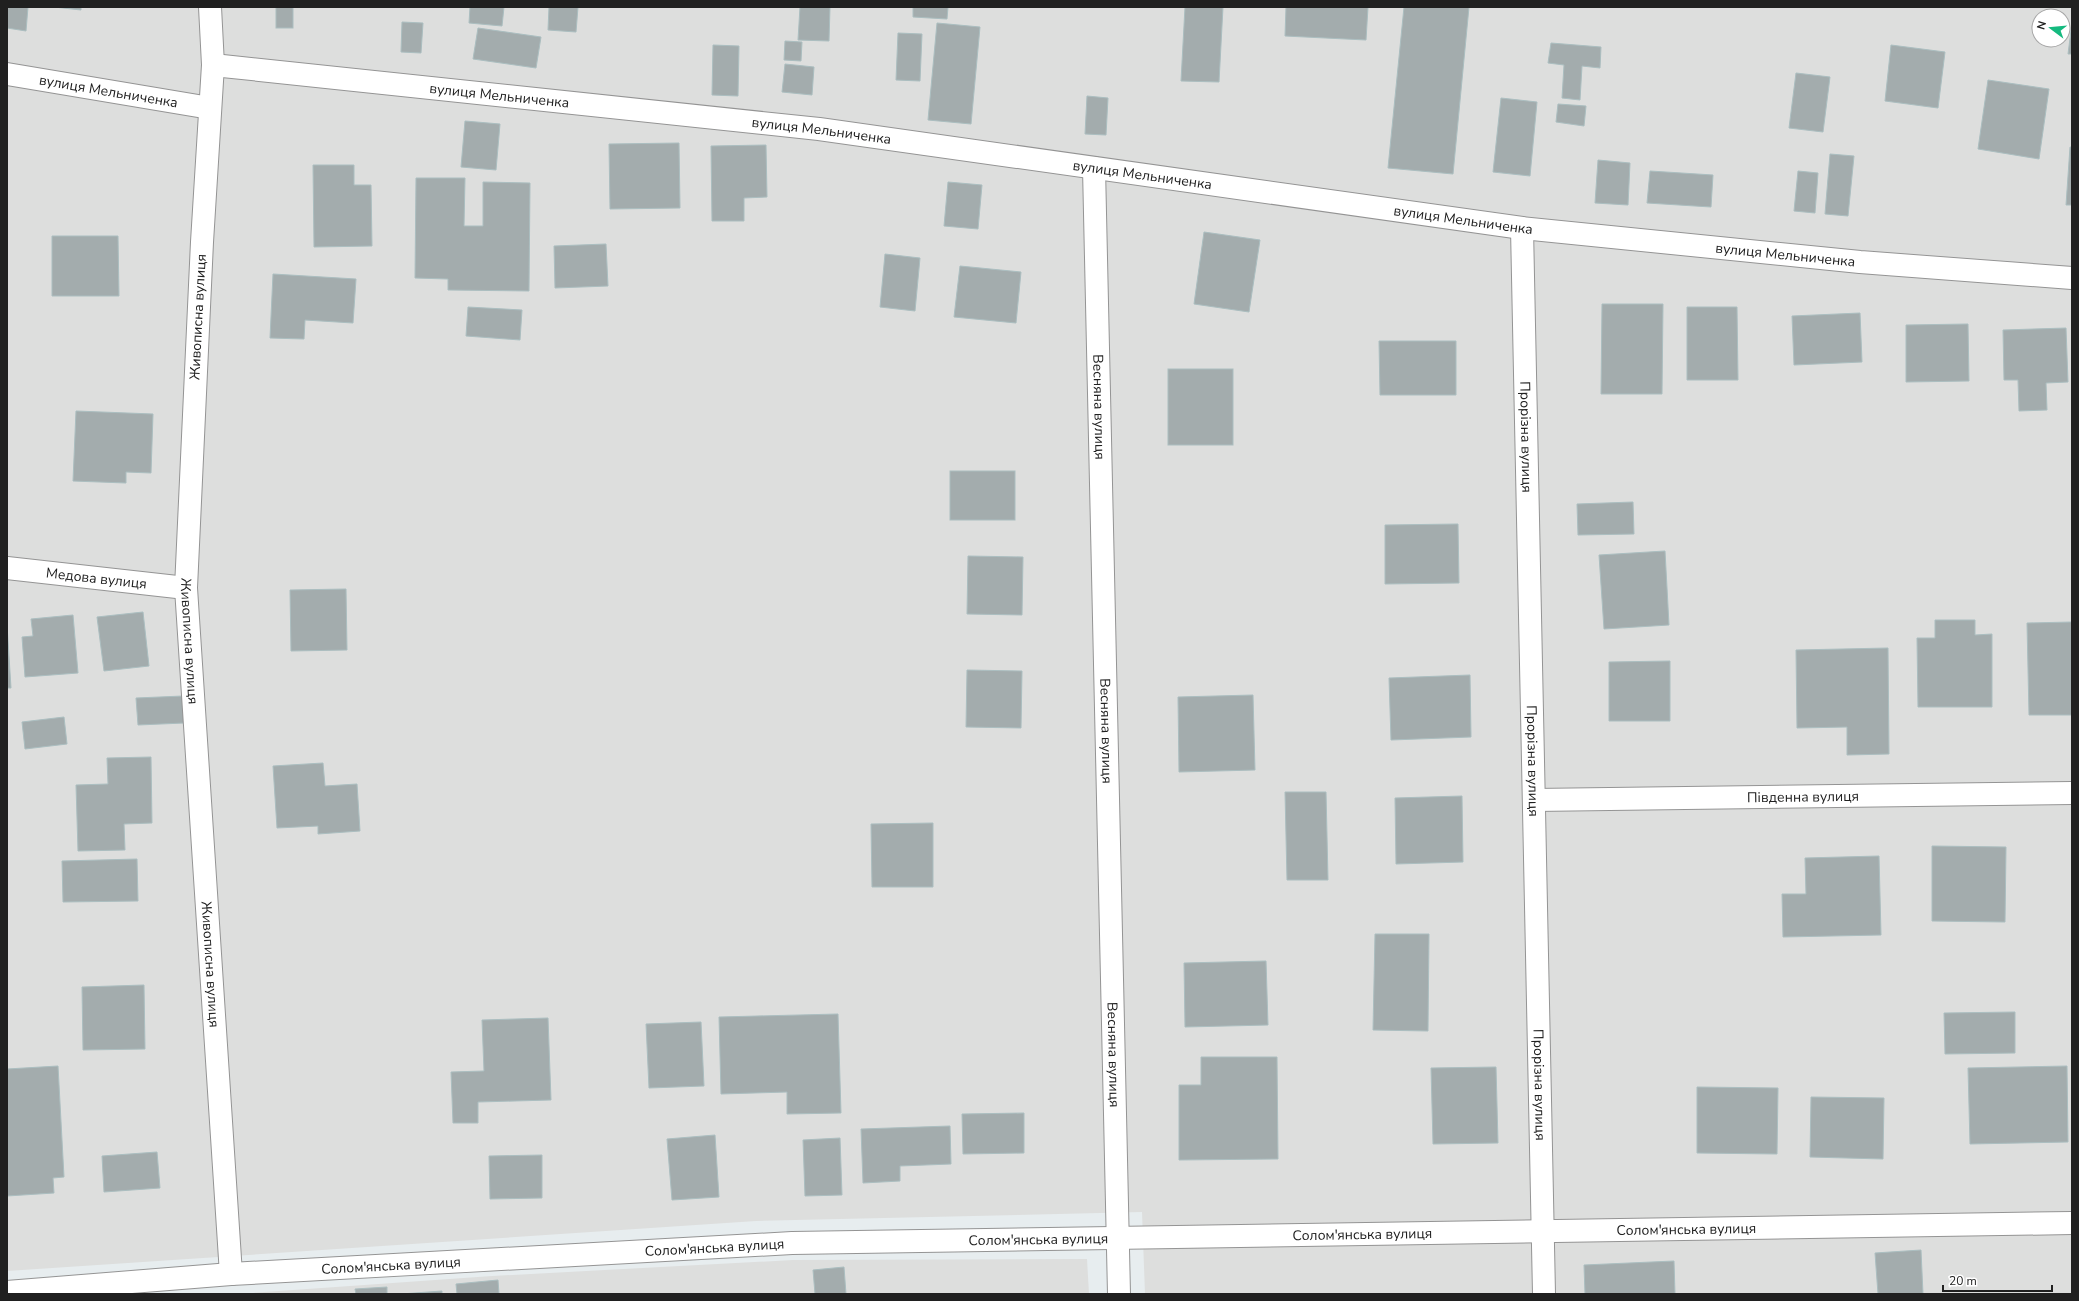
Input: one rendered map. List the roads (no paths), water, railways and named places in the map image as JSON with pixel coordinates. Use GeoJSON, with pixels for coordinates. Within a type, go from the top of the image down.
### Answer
{"type":"FeatureCollection","features":[{"type":"Feature","properties":{"kind":"street","name":"Живописна вулиця"},"geometry":{"type":"LineString","coordinates":[[210,7],[213,65],[186,588],[231,1274]]}},
{"type":"Feature","properties":{"kind":"street","name":"вулиця Мельниченка"},"geometry":{"type":"LineString","coordinates":[[213,65],[819,129],[1522,228],[1860,262],[2072,278]]}},
{"type":"Feature","properties":{"kind":"street","name":"вулиця Мельниченка"},"geometry":{"type":"LineString","coordinates":[[7,74],[210,108]]}},
{"type":"Feature","properties":{"kind":"street","name":"Весняна вулиця"},"geometry":{"type":"LineString","coordinates":[[1094,168],[1119,1294]]}},
{"type":"Feature","properties":{"kind":"street","name":"Прорізна вулиця"},"geometry":{"type":"LineString","coordinates":[[1522,228],[1544,1232],[1544,1294]]}},
{"type":"Feature","properties":{"kind":"street","name":"Медова вулиця"},"geometry":{"type":"LineString","coordinates":[[7,568],[186,588]]}},
{"type":"Feature","properties":{"kind":"street","name":"Південна вулиця"},"geometry":{"type":"LineString","coordinates":[[1534,800],[2072,793]]}},
{"type":"Feature","properties":{"kind":"street","name":"Солом'янська вулиця"},"geometry":{"type":"LineString","coordinates":[[7,1292],[231,1274],[792,1243],[2072,1223]]}}]}
